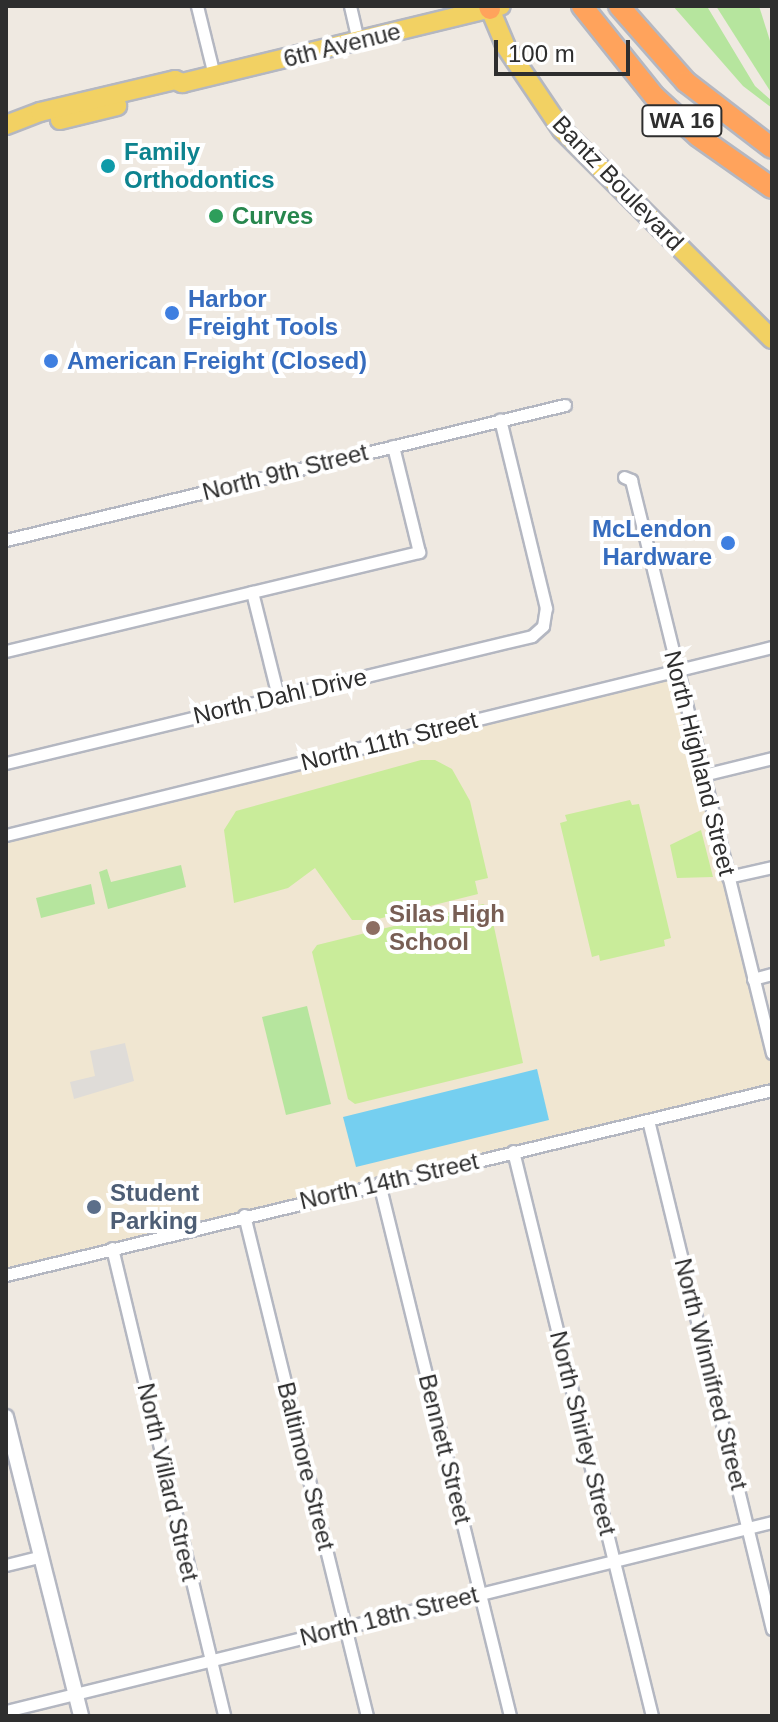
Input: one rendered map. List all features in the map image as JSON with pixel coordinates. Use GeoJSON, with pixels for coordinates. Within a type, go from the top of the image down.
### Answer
{"type":"FeatureCollection","features":[{"type":"Feature","properties":{"kind":"highway","name":"WA 16"},"geometry":{"type":"LineString","coordinates":[[582,6],[606,39],[698,136],[772,188]]}},
{"type":"Feature","properties":{"kind":"highway","name":"WA 16"},"geometry":{"type":"LineString","coordinates":[[631,7],[641,34],[686,82],[769,146]]}},
{"type":"Feature","properties":{"kind":"highway"},"geometry":{"type":"LineString","coordinates":[[631,7],[686,82]]}},
{"type":"Feature","properties":{"kind":"main road","name":"6th Avenue"},"geometry":{"type":"LineString","coordinates":[[6,125],[30,120],[42,124],[177,91],[182,83],[493,7]]}},
{"type":"Feature","properties":{"kind":"main road","name":"Bantz Boulevard"},"geometry":{"type":"LineString","coordinates":[[493,7],[506,47],[562,130],[772,339]]}},
{"type":"Feature","properties":{"kind":"street"},"geometry":{"type":"LineString","coordinates":[[197,6],[214,75]]}},
{"type":"Feature","properties":{"kind":"street"},"geometry":{"type":"LineString","coordinates":[[350,6],[358,41]]}},
{"type":"Feature","properties":{"kind":"street","name":"North 9th Street"},"geometry":{"type":"LineString","coordinates":[[6,540],[565,405]]}},
{"type":"Feature","properties":{"kind":"street","name":"North Dahl Drive"},"geometry":{"type":"LineString","coordinates":[[6,763],[532,636],[545,618],[500,420]]}},
{"type":"Feature","properties":{"kind":"street"},"geometry":{"type":"LineString","coordinates":[[6,651],[419,552],[393,446]]}},
{"type":"Feature","properties":{"kind":"street","name":"North Highland Street"},"geometry":{"type":"LineString","coordinates":[[624,477],[631,480],[772,1053]]}},
{"type":"Feature","properties":{"kind":"street"},"geometry":{"type":"LineString","coordinates":[[252,592],[278,696]]}},
{"type":"Feature","properties":{"kind":"street","name":"North 11th Street"},"geometry":{"type":"LineString","coordinates":[[6,835],[772,647]]}},
{"type":"Feature","properties":{"kind":"street"},"geometry":{"type":"LineString","coordinates":[[703,775],[772,758]]}},
{"type":"Feature","properties":{"kind":"street"},"geometry":{"type":"LineString","coordinates":[[728,877],[772,867]]}},
{"type":"Feature","properties":{"kind":"street"},"geometry":{"type":"LineString","coordinates":[[753,979],[772,974]]}},
{"type":"Feature","properties":{"kind":"street","name":"North 14th Street"},"geometry":{"type":"LineString","coordinates":[[6,1275],[244,1215],[772,1090]]}},
{"type":"Feature","properties":{"kind":"street","name":"North Winnifred Street"},"geometry":{"type":"LineString","coordinates":[[648,1120],[772,1629]]}},
{"type":"Feature","properties":{"kind":"street","name":"North Shirley Street"},"geometry":{"type":"LineString","coordinates":[[513,1151],[652,1716]]}},
{"type":"Feature","properties":{"kind":"street","name":"Bennett Street"},"geometry":{"type":"LineString","coordinates":[[379,1183],[510,1716]]}},
{"type":"Feature","properties":{"kind":"street","name":"Baltimore Street"},"geometry":{"type":"LineString","coordinates":[[244,1215],[367,1716]]}},
{"type":"Feature","properties":{"kind":"street","name":"North Villard Street"},"geometry":{"type":"LineString","coordinates":[[112,1248],[224,1716]]}},
{"type":"Feature","properties":{"kind":"street"},"geometry":{"type":"LineString","coordinates":[[6,1419],[81,1716]]}},
{"type":"Feature","properties":{"kind":"street","name":"North 18th Street"},"geometry":{"type":"LineString","coordinates":[[6,1711],[772,1522]]}},
{"type":"Feature","properties":{"kind":"street"},"geometry":{"type":"LineString","coordinates":[[6,1565],[41,1556]]}},
{"type":"Feature","properties":{"kind":"shaded area","name":"Silas High School"},"geometry":{"type":"Polygon","coordinates":[[[676,669],[772,1053],[772,1090],[6,1275],[6,835],[676,669]]]}},
{"type":"Feature","properties":{"kind":"shaded area"},"geometry":{"type":"Polygon","coordinates":[[[125,1043],[134,1081],[74,1099],[70,1082],[95,1076],[90,1051],[125,1043]]]}},
{"type":"Feature","properties":{"kind":"green space"},"geometry":{"type":"Polygon","coordinates":[[[673,6],[708,8],[755,86],[772,101],[772,108],[743,86],[673,6]]]}},
{"type":"Feature","properties":{"kind":"green space"},"geometry":{"type":"Polygon","coordinates":[[[716,6],[759,6],[772,47],[772,94],[716,6]]]}},
{"type":"Feature","properties":{"kind":"green space"},"geometry":{"type":"Polygon","coordinates":[[[421,760],[435,760],[452,769],[470,801],[488,878],[475,881],[478,894],[374,920],[352,920],[315,868],[288,888],[234,903],[224,830],[236,811],[421,760]]]}},
{"type":"Feature","properties":{"kind":"green space"},"geometry":{"type":"Polygon","coordinates":[[[630,800],[632,805],[639,804],[671,938],[664,940],[665,946],[600,961],[599,955],[592,957],[560,823],[567,821],[565,815],[630,800]]]}},
{"type":"Feature","properties":{"kind":"green space"},"geometry":{"type":"Polygon","coordinates":[[[701,830],[713,877],[677,878],[670,845],[701,830]]]}},
{"type":"Feature","properties":{"kind":"green space"},"geometry":{"type":"Polygon","coordinates":[[[181,865],[186,887],[108,909],[99,872],[107,869],[111,882],[181,865]]]}},
{"type":"Feature","properties":{"kind":"green space"},"geometry":{"type":"Polygon","coordinates":[[[91,884],[95,904],[41,918],[36,898],[91,884]]]}},
{"type":"Feature","properties":{"kind":"green space"},"geometry":{"type":"Polygon","coordinates":[[[483,904],[490,908],[523,1063],[355,1104],[348,1099],[312,952],[317,945],[483,904]]]}},
{"type":"Feature","properties":{"kind":"green space"},"geometry":{"type":"Polygon","coordinates":[[[307,1006],[331,1104],[286,1115],[262,1017],[307,1006]]]}},
{"type":"Feature","properties":{"kind":"water"},"geometry":{"type":"Polygon","coordinates":[[[537,1069],[549,1120],[356,1167],[343,1117],[537,1069]]]}},
{"type":"Feature","properties":{"kind":"place","name":"Family Orthodontics"},"geometry":{"type":"Point","coordinates":[108,166]}},
{"type":"Feature","properties":{"kind":"place","name":"Curves"},"geometry":{"type":"Point","coordinates":[216,216]}},
{"type":"Feature","properties":{"kind":"place","name":"Harbor Freight Tools"},"geometry":{"type":"Point","coordinates":[172,313]}},
{"type":"Feature","properties":{"kind":"place","name":"American Freight (Closed)"},"geometry":{"type":"Point","coordinates":[51,361]}},
{"type":"Feature","properties":{"kind":"place","name":"McLendon Hardware"},"geometry":{"type":"Point","coordinates":[728,543]}},
{"type":"Feature","properties":{"kind":"place","name":"Silas High School"},"geometry":{"type":"Point","coordinates":[373,928]}},
{"type":"Feature","properties":{"kind":"place","name":"Student Parking"},"geometry":{"type":"Point","coordinates":[94,1207]}}]}
